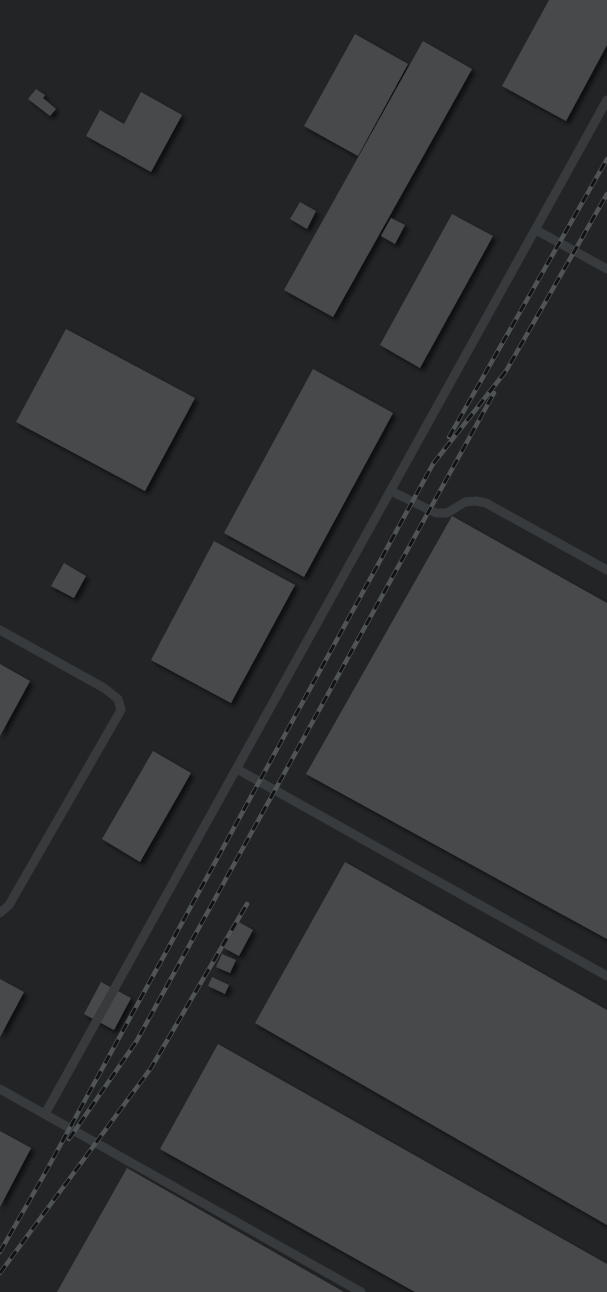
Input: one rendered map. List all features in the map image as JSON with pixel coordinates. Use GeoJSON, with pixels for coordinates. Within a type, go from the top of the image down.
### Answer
{"type":"FeatureCollection","features":[{"type":"Feature","properties":{"kind":"lane"},"geometry":{"type":"LineString","coordinates":[[45,1114],[607,100]]}},
{"type":"Feature","properties":{"kind":"lane"},"geometry":{"type":"LineString","coordinates":[[536,230],[607,269]]}},
{"type":"Feature","properties":{"kind":"lane"},"geometry":{"type":"LineString","coordinates":[[391,491],[436,513],[447,513],[466,502],[476,501],[486,503],[607,570]]}},
{"type":"Feature","properties":{"kind":"lane"},"geometry":{"type":"LineString","coordinates":[[0,630],[104,688],[118,700],[121,710],[9,905],[0,913]]}},
{"type":"Feature","properties":{"kind":"lane"},"geometry":{"type":"LineString","coordinates":[[237,769],[607,976]]}},
{"type":"Feature","properties":{"kind":"lane"},"geometry":{"type":"LineString","coordinates":[[0,1089],[361,1292]]}},
{"type":"Feature","properties":{"kind":"shaded area"},"geometry":{"type":"Polygon","coordinates":[[[0,0],[607,0],[607,1292],[0,1292],[0,0]]]}},
{"type":"Feature","properties":{"kind":"building"},"geometry":{"type":"Polygon","coordinates":[[[549,0],[607,0],[607,45],[566,121],[502,86],[549,0]]]}},
{"type":"Feature","properties":{"kind":"building"},"geometry":{"type":"Polygon","coordinates":[[[355,34],[408,64],[358,156],[304,126],[355,34]]]}},
{"type":"Feature","properties":{"kind":"building"},"geometry":{"type":"Polygon","coordinates":[[[423,41],[472,69],[333,317],[284,290],[423,41]]]}},
{"type":"Feature","properties":{"kind":"building"},"geometry":{"type":"Polygon","coordinates":[[[36,89],[45,95],[43,98],[56,109],[50,116],[28,99],[36,89]]]}},
{"type":"Feature","properties":{"kind":"building"},"geometry":{"type":"Polygon","coordinates":[[[141,92],[182,115],[151,172],[86,136],[100,110],[124,124],[141,92]]]}},
{"type":"Feature","properties":{"kind":"building"},"geometry":{"type":"Polygon","coordinates":[[[300,202],[316,211],[307,229],[290,219],[300,202]]]}},
{"type":"Feature","properties":{"kind":"building"},"geometry":{"type":"Polygon","coordinates":[[[452,214],[493,236],[420,368],[380,345],[452,214]]]}},
{"type":"Feature","properties":{"kind":"building"},"geometry":{"type":"Polygon","coordinates":[[[391,218],[405,225],[395,244],[381,236],[391,218]]]}},
{"type":"Feature","properties":{"kind":"building"},"geometry":{"type":"Polygon","coordinates":[[[66,329],[195,398],[145,491],[16,422],[66,329]]]}},
{"type":"Feature","properties":{"kind":"building"},"geometry":{"type":"Polygon","coordinates":[[[313,369],[393,413],[304,577],[224,533],[313,369]]]}},
{"type":"Feature","properties":{"kind":"building"},"geometry":{"type":"Polygon","coordinates":[[[452,516],[607,603],[607,939],[306,774],[452,516]]]}},
{"type":"Feature","properties":{"kind":"building"},"geometry":{"type":"Polygon","coordinates":[[[214,541],[295,585],[231,703],[151,660],[214,541]]]}},
{"type":"Feature","properties":{"kind":"building"},"geometry":{"type":"Polygon","coordinates":[[[64,563],[86,576],[74,598],[51,586],[64,563]]]}},
{"type":"Feature","properties":{"kind":"building"},"geometry":{"type":"Polygon","coordinates":[[[0,664],[30,681],[0,736],[0,664]]]}},
{"type":"Feature","properties":{"kind":"building"},"geometry":{"type":"Polygon","coordinates":[[[153,751],[191,773],[140,862],[102,839],[153,751]]]}},
{"type":"Feature","properties":{"kind":"building"},"geometry":{"type":"Polygon","coordinates":[[[345,862],[607,1010],[607,1225],[255,1023],[345,862]]]}},
{"type":"Feature","properties":{"kind":"building"},"geometry":{"type":"Polygon","coordinates":[[[239,922],[253,930],[239,956],[224,948],[239,922]]]}},
{"type":"Feature","properties":{"kind":"building"},"geometry":{"type":"Polygon","coordinates":[[[222,954],[236,960],[230,973],[216,967],[222,954]]]}},
{"type":"Feature","properties":{"kind":"building"},"geometry":{"type":"Polygon","coordinates":[[[212,977],[229,985],[225,994],[208,986],[212,977]]]}},
{"type":"Feature","properties":{"kind":"building"},"geometry":{"type":"Polygon","coordinates":[[[0,979],[24,992],[0,1037],[0,979]]]}},
{"type":"Feature","properties":{"kind":"building"},"geometry":{"type":"Polygon","coordinates":[[[101,982],[131,998],[114,1030],[84,1014],[101,982]]]}},
{"type":"Feature","properties":{"kind":"building"},"geometry":{"type":"Polygon","coordinates":[[[218,1044],[607,1264],[607,1292],[415,1292],[160,1149],[218,1044]]]}},
{"type":"Feature","properties":{"kind":"building"},"geometry":{"type":"Polygon","coordinates":[[[0,1131],[31,1148],[0,1207],[0,1131]]]}},
{"type":"Feature","properties":{"kind":"building"},"geometry":{"type":"Polygon","coordinates":[[[127,1168],[344,1292],[57,1292],[127,1168]]]}},
{"type":"Feature","properties":{"kind":"railway"},"geometry":{"type":"LineString","coordinates":[[449,437],[607,159]]}},
{"type":"Feature","properties":{"kind":"railway"},"geometry":{"type":"LineString","coordinates":[[0,1252],[44,1175],[433,464],[506,371],[607,194]]}},
{"type":"Feature","properties":{"kind":"railway"},"geometry":{"type":"LineString","coordinates":[[69,1139],[136,1042],[494,393]]}},
{"type":"Feature","properties":{"kind":"railway"},"geometry":{"type":"LineString","coordinates":[[0,1273],[151,1068],[247,904]]}}]}
